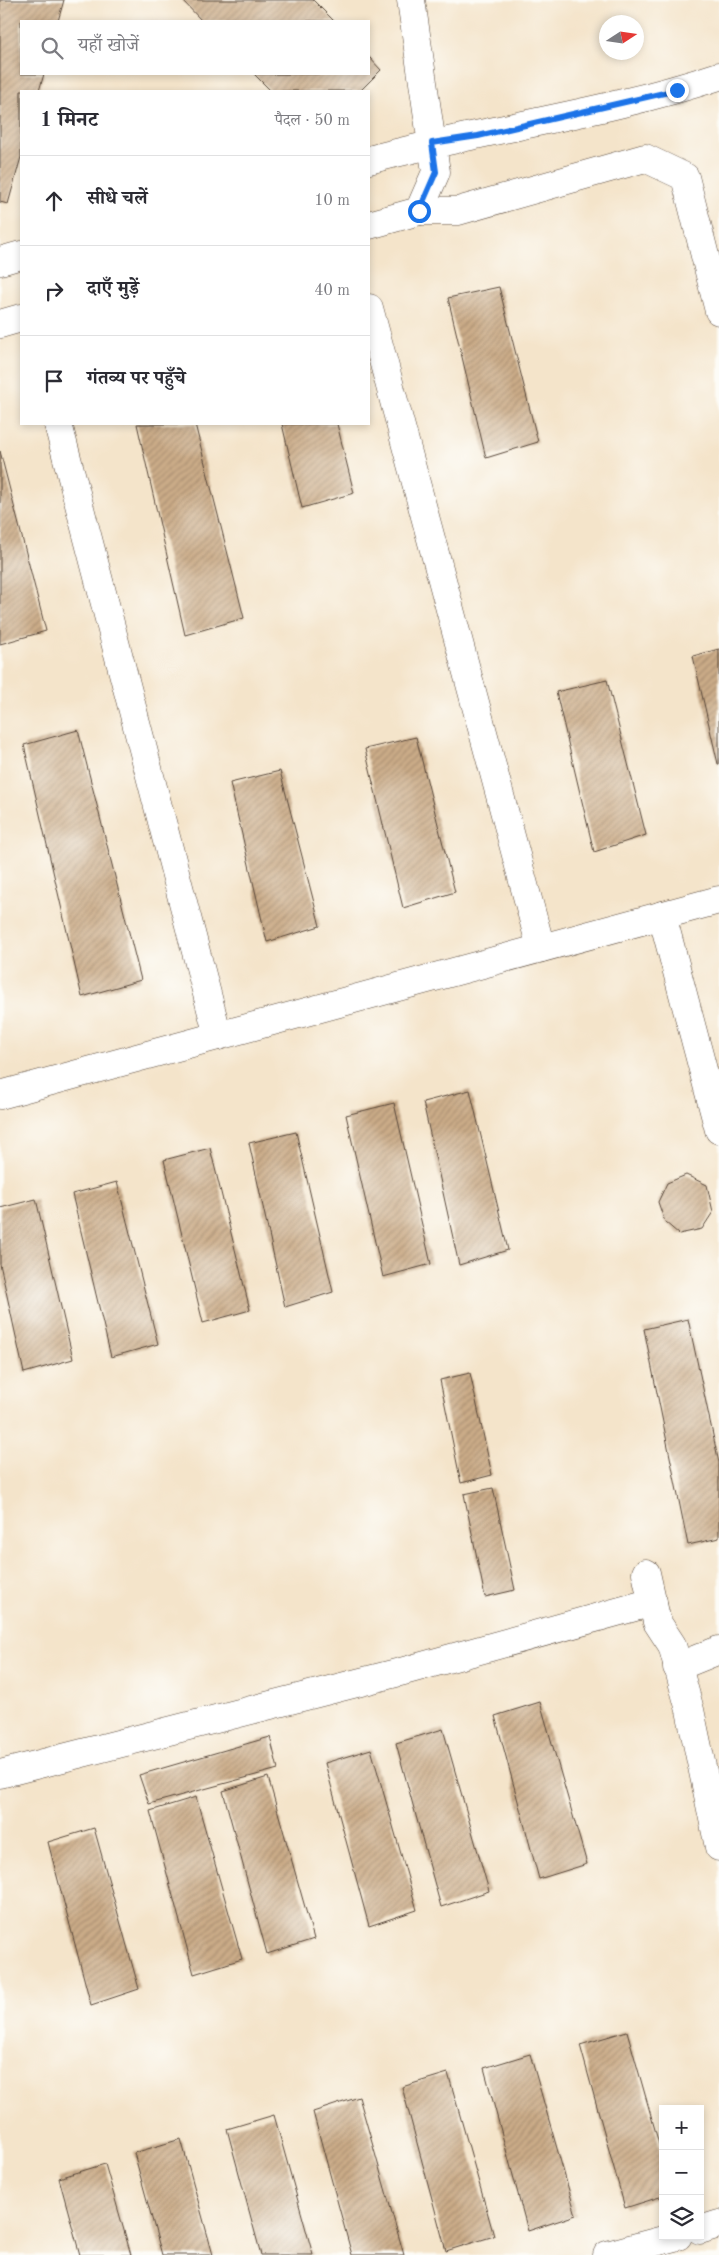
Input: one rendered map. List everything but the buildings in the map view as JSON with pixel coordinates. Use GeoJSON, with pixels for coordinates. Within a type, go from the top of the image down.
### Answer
{"type":"FeatureCollection","features":[{"type":"Feature","properties":{"kind":"street"},"geometry":{"type":"LineString","coordinates":[[411,0],[436,172],[419,211]]}},
{"type":"Feature","properties":{"kind":"street"},"geometry":{"type":"LineString","coordinates":[[370,160],[432,143],[478,136],[677,90],[719,76]]}},
{"type":"Feature","properties":{"kind":"street"},"geometry":{"type":"LineString","coordinates":[[370,225],[419,211],[458,212],[645,158],[685,177],[719,311]]}},
{"type":"Feature","properties":{"kind":"street"},"geometry":{"type":"LineString","coordinates":[[0,260],[20,255]]}},
{"type":"Feature","properties":{"kind":"street"},"geometry":{"type":"LineString","coordinates":[[370,312],[540,948]]}},
{"type":"Feature","properties":{"kind":"street"},"geometry":{"type":"LineString","coordinates":[[0,324],[20,318]]}},
{"type":"Feature","properties":{"kind":"street"},"geometry":{"type":"LineString","coordinates":[[58,425],[218,1036]]}},
{"type":"Feature","properties":{"kind":"street"},"geometry":{"type":"LineString","coordinates":[[0,1095],[719,900]]}},
{"type":"Feature","properties":{"kind":"street"},"geometry":{"type":"LineString","coordinates":[[662,915],[719,1130]]}},
{"type":"Feature","properties":{"kind":"street"},"geometry":{"type":"LineString","coordinates":[[646,1573],[657,1622],[672,1645],[690,1710],[719,1847]]}},
{"type":"Feature","properties":{"kind":"street"},"geometry":{"type":"LineString","coordinates":[[0,1774],[404,1670],[653,1602]]}},
{"type":"Feature","properties":{"kind":"street"},"geometry":{"type":"LineString","coordinates":[[678,1667],[719,1650]]}},
{"type":"Feature","properties":{"kind":"street"},"geometry":{"type":"LineString","coordinates":[[704,2229],[719,2224]]}},
{"type":"Feature","properties":{"kind":"street"},"geometry":{"type":"LineString","coordinates":[[607,2255],[663,2240]]}},
{"type":"Feature","properties":{"kind":"route"},"geometry":{"type":"LineString","coordinates":[[419,211],[436,172],[432,143],[478,136],[677,90]]}}]}
